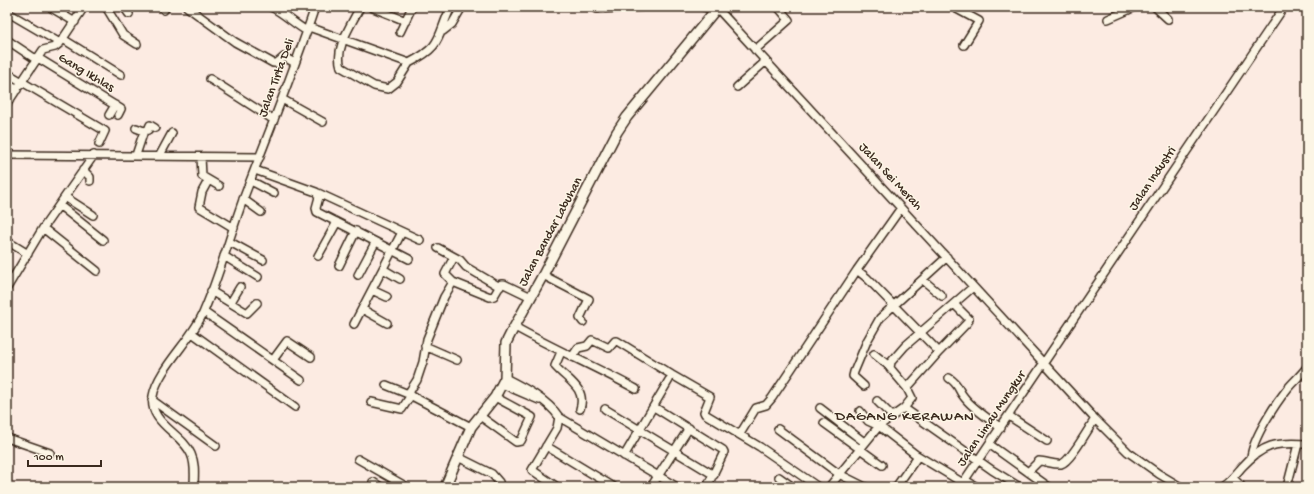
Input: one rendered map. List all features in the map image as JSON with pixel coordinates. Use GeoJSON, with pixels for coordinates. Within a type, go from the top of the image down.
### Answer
{"type":"FeatureCollection","features":[{"type":"Feature","properties":{"kind":"main road","name":"Jalan Bandar Labuhan"},"geometry":{"type":"LineString","coordinates":[[445,487],[471,427],[495,397],[504,381],[506,343],[627,117],[717,8]]}},
{"type":"Feature","properties":{"kind":"street"},"geometry":{"type":"LineString","coordinates":[[50,7],[75,22]]}},
{"type":"Feature","properties":{"kind":"street"},"geometry":{"type":"LineString","coordinates":[[7,104],[45,49],[55,47],[61,41],[84,7]]}},
{"type":"Feature","properties":{"kind":"street"},"geometry":{"type":"LineString","coordinates":[[106,7],[123,35],[137,44]]}},
{"type":"Feature","properties":{"kind":"street"},"geometry":{"type":"LineString","coordinates":[[124,7],[129,14]]}},
{"type":"Feature","properties":{"kind":"street"},"geometry":{"type":"LineString","coordinates":[[187,7],[235,42],[273,63],[277,63],[284,57],[295,63]]}},
{"type":"Feature","properties":{"kind":"street"},"geometry":{"type":"LineString","coordinates":[[271,7],[283,13],[295,24],[367,47],[409,63]]}},
{"type":"Feature","properties":{"kind":"street","name":"Jalan Tirta Deli"},"geometry":{"type":"LineString","coordinates":[[152,400],[155,388],[171,361],[192,333],[204,312],[316,7]]}},
{"type":"Feature","properties":{"kind":"street"},"geometry":{"type":"LineString","coordinates":[[360,7],[344,40],[339,56],[340,67],[344,71],[380,88],[391,88],[397,82],[409,63],[434,47],[443,31],[445,20],[451,7]]}},
{"type":"Feature","properties":{"kind":"street"},"geometry":{"type":"LineString","coordinates":[[371,7],[406,21]]}},
{"type":"Feature","properties":{"kind":"street"},"geometry":{"type":"LineString","coordinates":[[400,32],[412,7]]}},
{"type":"Feature","properties":{"kind":"street"},"geometry":{"type":"LineString","coordinates":[[443,31],[452,24],[462,7]]}},
{"type":"Feature","properties":{"kind":"street"},"geometry":{"type":"LineString","coordinates":[[597,9],[643,7]]}},
{"type":"Feature","properties":{"kind":"street"},"geometry":{"type":"LineString","coordinates":[[704,7],[717,8]]}},
{"type":"Feature","properties":{"kind":"street"},"geometry":{"type":"LineString","coordinates":[[755,50],[789,20],[778,7]]}},
{"type":"Feature","properties":{"kind":"street"},"geometry":{"type":"LineString","coordinates":[[953,7],[963,9],[979,22],[964,44]]}},
{"type":"Feature","properties":{"kind":"street"},"geometry":{"type":"LineString","coordinates":[[1108,19],[1135,7]]}},
{"type":"Feature","properties":{"kind":"street"},"geometry":{"type":"LineString","coordinates":[[1155,7],[1168,19]]}},
{"type":"Feature","properties":{"kind":"street","name":"Jalan Industri"},"geometry":{"type":"LineString","coordinates":[[1043,364],[1284,7]]}},
{"type":"Feature","properties":{"kind":"street","name":"Jalan Sei Merah"},"geometry":{"type":"LineString","coordinates":[[717,8],[1095,419],[1128,452],[1159,474],[1181,487]]}},
{"type":"Feature","properties":{"kind":"street"},"geometry":{"type":"LineString","coordinates":[[12,15],[121,75]]}},
{"type":"Feature","properties":{"kind":"street","name":"Gang Ikhlas"},"geometry":{"type":"LineString","coordinates":[[7,40],[114,105],[120,112]]}},
{"type":"Feature","properties":{"kind":"street"},"geometry":{"type":"LineString","coordinates":[[737,87],[766,61]]}},
{"type":"Feature","properties":{"kind":"street"},"geometry":{"type":"LineString","coordinates":[[7,73],[105,131],[99,144]]}},
{"type":"Feature","properties":{"kind":"street"},"geometry":{"type":"LineString","coordinates":[[210,79],[274,120]]}},
{"type":"Feature","properties":{"kind":"street"},"geometry":{"type":"LineString","coordinates":[[7,83],[17,90]]}},
{"type":"Feature","properties":{"kind":"street"},"geometry":{"type":"LineString","coordinates":[[282,99],[323,122]]}},
{"type":"Feature","properties":{"kind":"street"},"geometry":{"type":"LineString","coordinates":[[109,115],[114,105]]}},
{"type":"Feature","properties":{"kind":"street"},"geometry":{"type":"LineString","coordinates":[[136,155],[144,131],[148,130],[150,125],[155,128]]}},
{"type":"Feature","properties":{"kind":"street"},"geometry":{"type":"LineString","coordinates":[[136,128],[144,131]]}},
{"type":"Feature","properties":{"kind":"street"},"geometry":{"type":"LineString","coordinates":[[160,155],[172,133]]}},
{"type":"Feature","properties":{"kind":"street"},"geometry":{"type":"LineString","coordinates":[[7,155],[160,155],[260,157]]}},
{"type":"Feature","properties":{"kind":"street"},"geometry":{"type":"LineString","coordinates":[[7,288],[43,228],[94,155]]}},
{"type":"Feature","properties":{"kind":"street"},"geometry":{"type":"LineString","coordinates":[[201,157],[202,176],[208,181],[219,186]]}},
{"type":"Feature","properties":{"kind":"street"},"geometry":{"type":"LineString","coordinates":[[83,170],[90,176],[90,181]]}},
{"type":"Feature","properties":{"kind":"street"},"geometry":{"type":"LineString","coordinates":[[255,170],[318,193],[420,240]]}},
{"type":"Feature","properties":{"kind":"street"},"geometry":{"type":"LineString","coordinates":[[208,181],[202,192],[199,207],[234,228]]}},
{"type":"Feature","properties":{"kind":"street"},"geometry":{"type":"LineString","coordinates":[[251,181],[274,193]]}},
{"type":"Feature","properties":{"kind":"street"},"geometry":{"type":"LineString","coordinates":[[318,193],[319,197],[316,211],[409,259]]}},
{"type":"Feature","properties":{"kind":"street"},"geometry":{"type":"LineString","coordinates":[[65,197],[93,216]]}},
{"type":"Feature","properties":{"kind":"street"},"geometry":{"type":"LineString","coordinates":[[244,200],[261,212]]}},
{"type":"Feature","properties":{"kind":"street"},"geometry":{"type":"LineString","coordinates":[[60,205],[103,240]]}},
{"type":"Feature","properties":{"kind":"street"},"geometry":{"type":"LineString","coordinates":[[740,434],[756,408],[766,405],[772,398],[857,270],[901,208]]}},
{"type":"Feature","properties":{"kind":"street"},"geometry":{"type":"LineString","coordinates":[[318,256],[337,222]]}},
{"type":"Feature","properties":{"kind":"street"},"geometry":{"type":"LineString","coordinates":[[43,228],[97,271]]}},
{"type":"Feature","properties":{"kind":"street"},"geometry":{"type":"LineString","coordinates":[[339,266],[356,231]]}},
{"type":"Feature","properties":{"kind":"street"},"geometry":{"type":"LineString","coordinates":[[354,324],[402,232]]}},
{"type":"Feature","properties":{"kind":"street"},"geometry":{"type":"LineString","coordinates":[[7,240],[28,254]]}},
{"type":"Feature","properties":{"kind":"street"},"geometry":{"type":"LineString","coordinates":[[358,275],[375,243],[374,241]]}},
{"type":"Feature","properties":{"kind":"street"},"geometry":{"type":"LineString","coordinates":[[230,242],[263,260]]}},
{"type":"Feature","properties":{"kind":"street"},"geometry":{"type":"LineString","coordinates":[[438,248],[454,256],[466,267],[500,287]]}},
{"type":"Feature","properties":{"kind":"street"},"geometry":{"type":"LineString","coordinates":[[224,256],[258,277]]}},
{"type":"Feature","properties":{"kind":"street"},"geometry":{"type":"LineString","coordinates":[[454,256],[445,274],[454,282],[490,297],[494,296],[501,284],[506,284],[531,297]]}},
{"type":"Feature","properties":{"kind":"street"},"geometry":{"type":"LineString","coordinates":[[864,386],[853,376],[876,324],[894,305],[924,280],[947,257]]}},
{"type":"Feature","properties":{"kind":"street"},"geometry":{"type":"LineString","coordinates":[[383,269],[400,279]]}},
{"type":"Feature","properties":{"kind":"street"},"geometry":{"type":"LineString","coordinates":[[857,270],[894,305],[920,334],[939,352]]}},
{"type":"Feature","properties":{"kind":"street"},"geometry":{"type":"LineString","coordinates":[[543,275],[589,298],[580,318],[583,322]]}},
{"type":"Feature","properties":{"kind":"street"},"geometry":{"type":"LineString","coordinates":[[924,280],[942,296]]}},
{"type":"Feature","properties":{"kind":"street"},"geometry":{"type":"LineString","coordinates":[[371,402],[401,409],[405,407],[424,362],[425,346],[444,298],[454,282]]}},
{"type":"Feature","properties":{"kind":"street"},"geometry":{"type":"LineString","coordinates":[[889,366],[895,356],[973,286]]}},
{"type":"Feature","properties":{"kind":"street"},"geometry":{"type":"LineString","coordinates":[[231,302],[240,287]]}},
{"type":"Feature","properties":{"kind":"street"},"geometry":{"type":"LineString","coordinates":[[372,290],[387,297]]}},
{"type":"Feature","properties":{"kind":"street"},"geometry":{"type":"LineString","coordinates":[[211,291],[247,313],[257,303]]}},
{"type":"Feature","properties":{"kind":"street"},"geometry":{"type":"LineString","coordinates":[[907,388],[969,320],[954,304]]}},
{"type":"Feature","properties":{"kind":"street"},"geometry":{"type":"LineString","coordinates":[[362,309],[387,324]]}},
{"type":"Feature","properties":{"kind":"street"},"geometry":{"type":"LineString","coordinates":[[204,312],[301,380]]}},
{"type":"Feature","properties":{"kind":"street"},"geometry":{"type":"LineString","coordinates":[[515,327],[636,389]]}},
{"type":"Feature","properties":{"kind":"street"},"geometry":{"type":"LineString","coordinates":[[192,333],[295,407]]}},
{"type":"Feature","properties":{"kind":"street"},"geometry":{"type":"LineString","coordinates":[[572,357],[578,348],[587,346],[592,340],[609,348],[614,341],[617,341],[710,397],[704,413],[740,434],[818,487]]}},
{"type":"Feature","properties":{"kind":"street"},"geometry":{"type":"LineString","coordinates":[[273,360],[287,341],[311,357]]}},
{"type":"Feature","properties":{"kind":"street"},"geometry":{"type":"LineString","coordinates":[[425,346],[457,360]]}},
{"type":"Feature","properties":{"kind":"street"},"geometry":{"type":"LineString","coordinates":[[562,352],[555,366],[580,391],[582,401],[580,409]]}},
{"type":"Feature","properties":{"kind":"street"},"geometry":{"type":"LineString","coordinates":[[829,487],[879,426],[904,408],[912,398],[907,388],[889,366],[874,354]]}},
{"type":"Feature","properties":{"kind":"street","name":"Jalan Limau Mungkur"},"geometry":{"type":"LineString","coordinates":[[963,483],[1043,364]]}},
{"type":"Feature","properties":{"kind":"street"},"geometry":{"type":"LineString","coordinates":[[1251,457],[1253,446],[1260,431],[1288,388],[1307,367]]}},
{"type":"Feature","properties":{"kind":"street"},"geometry":{"type":"LineString","coordinates":[[949,378],[958,384],[961,394],[969,403],[1001,428]]}},
{"type":"Feature","properties":{"kind":"street"},"geometry":{"type":"LineString","coordinates":[[624,456],[669,380]]}},
{"type":"Feature","properties":{"kind":"street"},"geometry":{"type":"LineString","coordinates":[[504,381],[552,408],[558,418],[677,487]]}},
{"type":"Feature","properties":{"kind":"street"},"geometry":{"type":"LineString","coordinates":[[386,385],[409,395],[471,427]]}},
{"type":"Feature","properties":{"kind":"street"},"geometry":{"type":"LineString","coordinates":[[480,416],[516,442],[521,441],[532,417],[495,397]]}},
{"type":"Feature","properties":{"kind":"street"},"geometry":{"type":"LineString","coordinates":[[152,400],[216,446]]}},
{"type":"Feature","properties":{"kind":"street"},"geometry":{"type":"LineString","coordinates":[[152,400],[154,410],[161,422],[191,453],[195,466],[194,487]]}},
{"type":"Feature","properties":{"kind":"street"},"geometry":{"type":"LineString","coordinates":[[877,401],[892,416]]}},
{"type":"Feature","properties":{"kind":"street"},"geometry":{"type":"LineString","coordinates":[[654,407],[723,450],[708,487]]}},
{"type":"Feature","properties":{"kind":"street"},"geometry":{"type":"LineString","coordinates":[[820,408],[882,465]]}},
{"type":"Feature","properties":{"kind":"street"},"geometry":{"type":"LineString","coordinates":[[904,408],[1018,486]]}},
{"type":"Feature","properties":{"kind":"street"},"geometry":{"type":"LineString","coordinates":[[605,409],[714,475]]}},
{"type":"Feature","properties":{"kind":"street"},"geometry":{"type":"LineString","coordinates":[[860,411],[868,421],[879,426],[918,456],[963,483],[977,487]]}},
{"type":"Feature","properties":{"kind":"street"},"geometry":{"type":"LineString","coordinates":[[1009,416],[1047,441]]}},
{"type":"Feature","properties":{"kind":"street"},"geometry":{"type":"LineString","coordinates":[[557,487],[532,470],[557,428],[558,418]]}},
{"type":"Feature","properties":{"kind":"street"},"geometry":{"type":"LineString","coordinates":[[1028,472],[1039,461],[1058,464],[1065,462],[1074,453],[1080,439],[1095,419]]}},
{"type":"Feature","properties":{"kind":"street"},"geometry":{"type":"LineString","coordinates":[[824,423],[862,446]]}},
{"type":"Feature","properties":{"kind":"street"},"geometry":{"type":"LineString","coordinates":[[650,487],[689,428]]}},
{"type":"Feature","properties":{"kind":"street"},"geometry":{"type":"LineString","coordinates":[[778,429],[839,474],[865,487]]}},
{"type":"Feature","properties":{"kind":"street"},"geometry":{"type":"LineString","coordinates":[[7,438],[50,453]]}},
{"type":"Feature","properties":{"kind":"street"},"geometry":{"type":"LineString","coordinates":[[989,444],[1049,487]]}},
{"type":"Feature","properties":{"kind":"street"},"geometry":{"type":"LineString","coordinates":[[1287,487],[1298,444]]}},
{"type":"Feature","properties":{"kind":"street"},"geometry":{"type":"LineString","coordinates":[[1222,487],[1233,478],[1251,457],[1273,445],[1307,444]]}},
{"type":"Feature","properties":{"kind":"street"},"geometry":{"type":"LineString","coordinates":[[546,446],[614,487]]}},
{"type":"Feature","properties":{"kind":"street"},"geometry":{"type":"LineString","coordinates":[[896,487],[918,456]]}},
{"type":"Feature","properties":{"kind":"street"},"geometry":{"type":"LineString","coordinates":[[458,457],[492,474],[499,482]]}},
{"type":"Feature","properties":{"kind":"street"},"geometry":{"type":"LineString","coordinates":[[358,459],[407,487]]}},
{"type":"Feature","properties":{"kind":"street"},"geometry":{"type":"LineString","coordinates":[[779,477],[794,487]]}},
{"type":"Feature","properties":{"kind":"street"},"geometry":{"type":"LineString","coordinates":[[1233,478],[1242,487]]}},
{"type":"Feature","properties":{"kind":"street"},"geometry":{"type":"LineString","coordinates":[[373,482],[381,487]]}},
{"type":"Feature","properties":{"kind":"district","name":"DAGANG KERAWAN"},"geometry":{"type":"Point","coordinates":[905,417]}}]}
